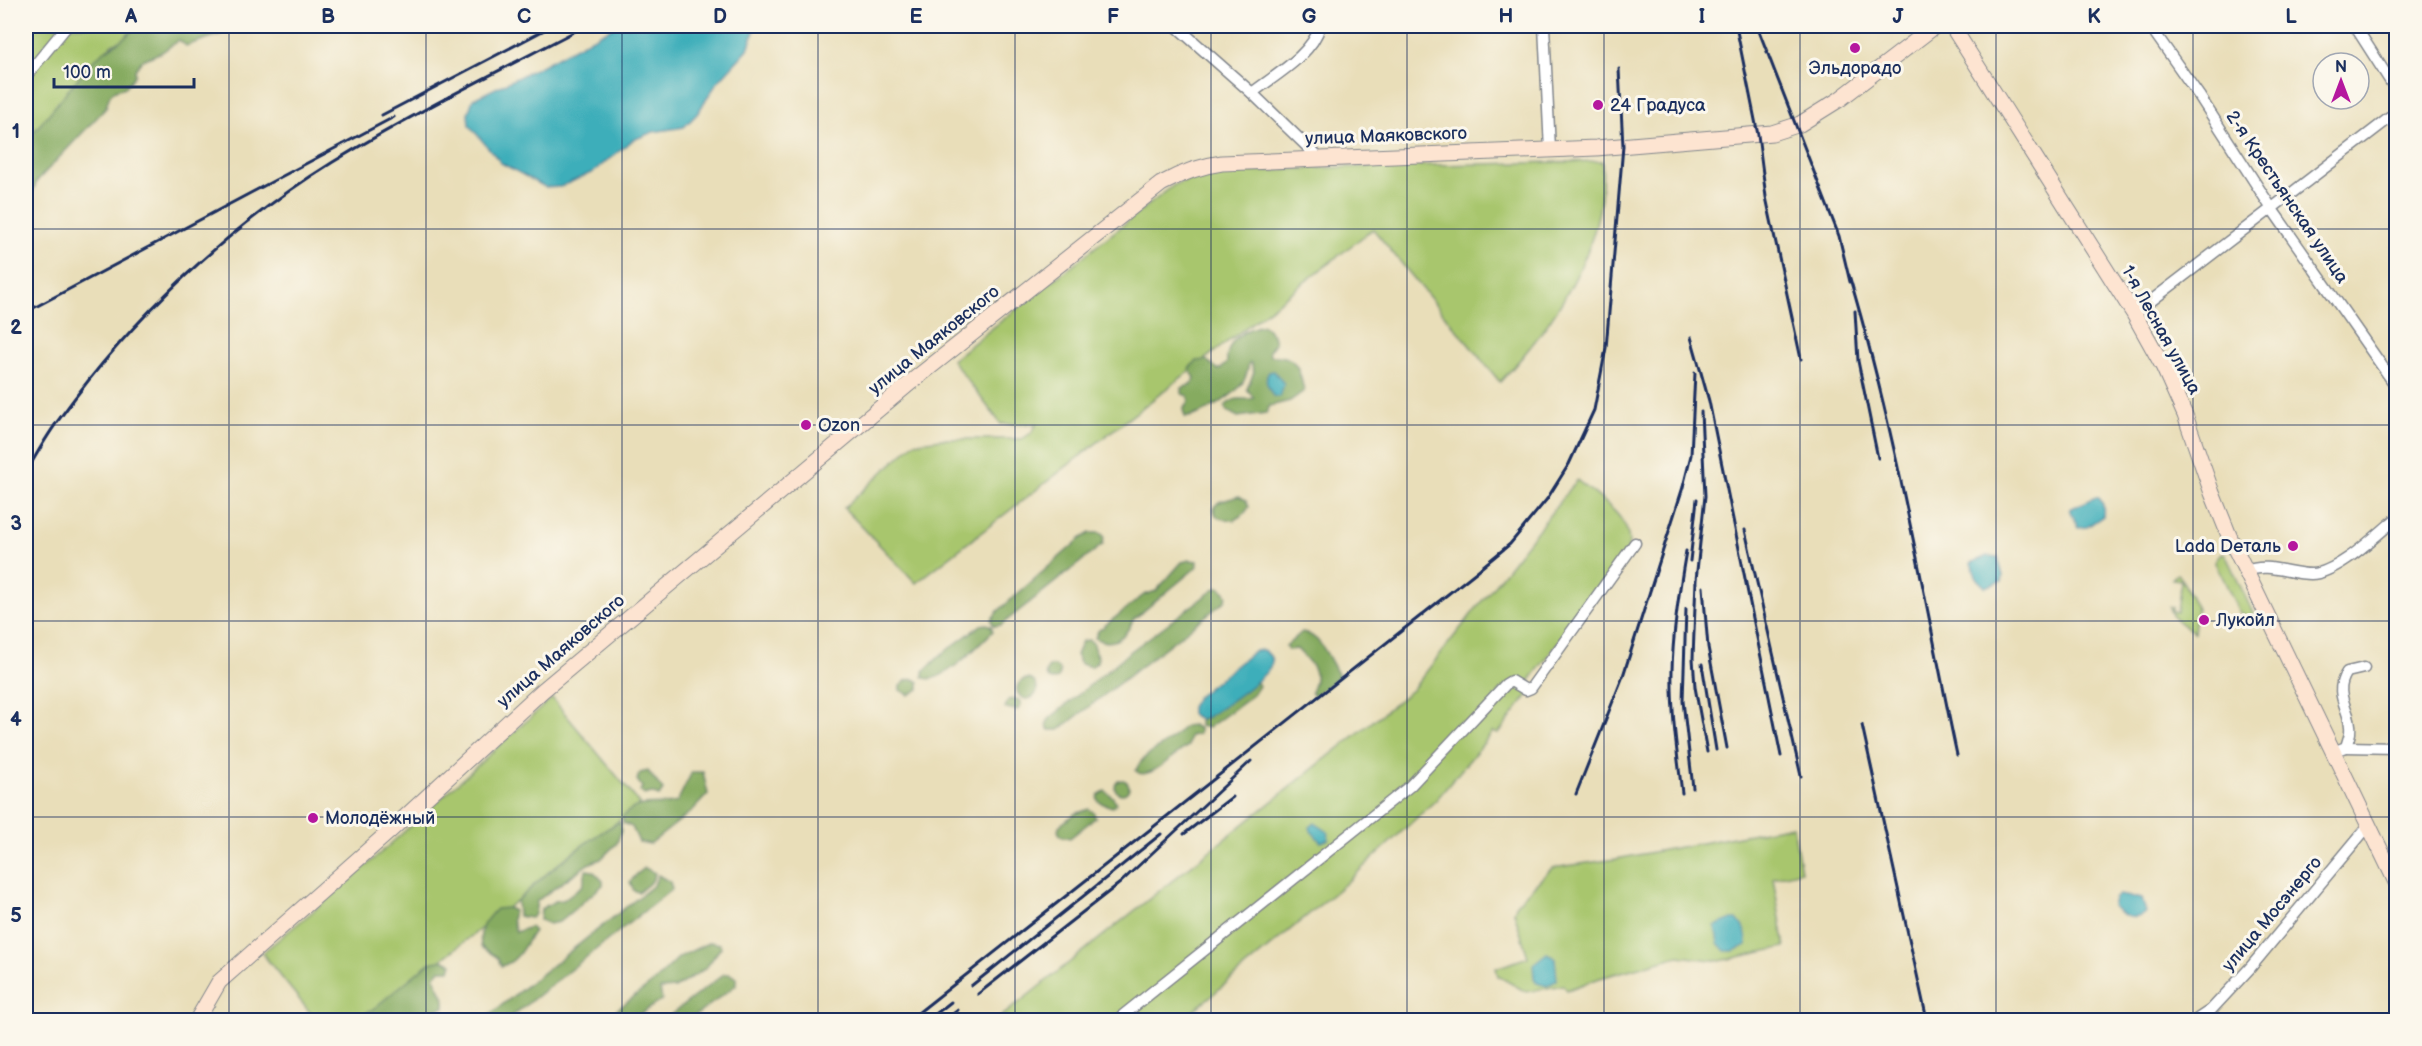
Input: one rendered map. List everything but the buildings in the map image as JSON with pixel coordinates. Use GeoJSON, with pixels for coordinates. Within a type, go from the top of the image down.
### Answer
{"type":"FeatureCollection","features":[{"type":"Feature","properties":{"kind":"street"},"geometry":{"type":"LineString","coordinates":[[26,76],[67,26]]}},
{"type":"Feature","properties":{"kind":"street"},"geometry":{"type":"LineString","coordinates":[[1176,26],[1252,93],[1319,158]]}},
{"type":"Feature","properties":{"kind":"street"},"geometry":{"type":"LineString","coordinates":[[1252,93],[1297,58],[1316,37],[1320,26]]}},
{"type":"Feature","properties":{"kind":"street"},"geometry":{"type":"LineString","coordinates":[[1544,26],[1550,150]]}},
{"type":"Feature","properties":{"kind":"street","name":"улица Маяковского"},"geometry":{"type":"LineString","coordinates":[[197,1020],[219,982],[391,830],[542,691],[911,382],[1161,184],[1203,165],[1319,158],[1550,150],[1744,137],[1772,133],[1800,124],[1840,99],[1935,26]]}},
{"type":"Feature","properties":{"kind":"street","name":"1-я Лесная улица"},"geometry":{"type":"LineString","coordinates":[[1952,26],[2134,314],[2163,366],[2185,416],[2212,493],[2246,571],[2312,708],[2339,749],[2369,825],[2397,882]]}},
{"type":"Feature","properties":{"kind":"street","name":"2-я Крестьянская улица"},"geometry":{"type":"LineString","coordinates":[[2150,26],[2272,209],[2397,386]]}},
{"type":"Feature","properties":{"kind":"street"},"geometry":{"type":"LineString","coordinates":[[2355,26],[2397,90]]}},
{"type":"Feature","properties":{"kind":"street"},"geometry":{"type":"LineString","coordinates":[[2134,314],[2397,113]]}},
{"type":"Feature","properties":{"kind":"street"},"geometry":{"type":"LineString","coordinates":[[2246,571],[2260,567],[2304,574],[2328,571],[2397,519]]}},
{"type":"Feature","properties":{"kind":"street"},"geometry":{"type":"LineString","coordinates":[[1117,1020],[1410,786],[1506,684],[1511,681],[1526,690],[1531,688],[1635,543]]}},
{"type":"Feature","properties":{"kind":"street"},"geometry":{"type":"LineString","coordinates":[[2339,749],[2350,731],[2340,690],[2342,679],[2347,672],[2364,668]]}},
{"type":"Feature","properties":{"kind":"street"},"geometry":{"type":"LineString","coordinates":[[2339,749],[2397,748]]}},
{"type":"Feature","properties":{"kind":"street","name":"улица Мосэнерго"},"geometry":{"type":"LineString","coordinates":[[2196,1020],[2211,1010],[2250,968],[2369,825]]}},
{"type":"Feature","properties":{"kind":"green space"},"geometry":{"type":"Polygon","coordinates":[[[26,26],[136,26],[127,38],[112,44],[26,141],[26,26]]]}},
{"type":"Feature","properties":{"kind":"green space"},"geometry":{"type":"Polygon","coordinates":[[[136,26],[232,26],[221,34],[186,46],[179,40],[162,52],[142,60],[126,87],[112,93],[106,108],[37,181],[26,204],[26,141],[94,60],[136,26]]]}},
{"type":"Feature","properties":{"kind":"green space"},"geometry":{"type":"Polygon","coordinates":[[[1602,161],[1602,192],[1596,223],[1587,252],[1574,281],[1540,334],[1500,382],[1373,229],[916,583],[844,508],[914,443],[941,439],[1022,439],[1031,433],[1037,424],[1001,424],[952,360],[1174,185],[1199,175],[1317,168],[1602,161]]]}},
{"type":"Feature","properties":{"kind":"green space"},"geometry":{"type":"Polygon","coordinates":[[[1264,325],[1273,335],[1275,343],[1269,351],[1270,356],[1286,357],[1295,364],[1304,391],[1290,401],[1270,406],[1266,413],[1238,417],[1227,411],[1225,406],[1236,399],[1254,398],[1247,389],[1254,372],[1249,363],[1244,380],[1237,390],[1215,406],[1185,417],[1183,410],[1189,401],[1188,396],[1182,394],[1182,388],[1192,384],[1195,378],[1189,368],[1197,361],[1206,360],[1219,370],[1227,363],[1229,349],[1237,337],[1250,329],[1264,325]]]}},
{"type":"Feature","properties":{"kind":"green space"},"geometry":{"type":"Polygon","coordinates":[[[1577,480],[1620,518],[1629,538],[1628,549],[1530,680],[1528,695],[1498,734],[1493,732],[1436,800],[1345,884],[1182,1020],[997,1020],[1412,690],[1577,480]]]}},
{"type":"Feature","properties":{"kind":"green space"},"geometry":{"type":"Polygon","coordinates":[[[1239,496],[1246,500],[1249,507],[1244,514],[1234,520],[1217,517],[1214,507],[1219,502],[1239,496]]]}},
{"type":"Feature","properties":{"kind":"green space"},"geometry":{"type":"Polygon","coordinates":[[[1090,533],[1100,533],[1104,536],[1103,544],[1001,625],[994,626],[991,620],[997,612],[1080,539],[1090,533]]]}},
{"type":"Feature","properties":{"kind":"green space"},"geometry":{"type":"Polygon","coordinates":[[[2221,553],[2225,554],[2254,615],[2253,620],[2239,612],[2215,563],[2221,553]]]}},
{"type":"Feature","properties":{"kind":"green space"},"geometry":{"type":"Polygon","coordinates":[[[1197,561],[1198,566],[1133,620],[1123,636],[1108,642],[1095,638],[1098,631],[1144,595],[1156,591],[1182,562],[1197,561]]]}},
{"type":"Feature","properties":{"kind":"green space"},"geometry":{"type":"Polygon","coordinates":[[[2177,573],[2179,574],[2197,609],[2194,632],[2175,619],[2170,611],[2169,607],[2172,607],[2172,611],[2177,612],[2181,580],[2172,579],[2177,573]]]}},
{"type":"Feature","properties":{"kind":"green space"},"geometry":{"type":"Polygon","coordinates":[[[1216,588],[1221,588],[1227,595],[1225,601],[1059,730],[1049,730],[1046,725],[1049,719],[1131,651],[1216,588]]]}},
{"type":"Feature","properties":{"kind":"green space"},"geometry":{"type":"Polygon","coordinates":[[[987,624],[993,631],[960,663],[939,676],[930,679],[923,677],[923,672],[943,653],[981,625],[987,624]]]}},
{"type":"Feature","properties":{"kind":"green space"},"geometry":{"type":"Polygon","coordinates":[[[1302,632],[1309,634],[1319,643],[1338,674],[1338,677],[1314,696],[1311,692],[1315,678],[1313,668],[1297,649],[1288,650],[1286,646],[1302,632]]]}},
{"type":"Feature","properties":{"kind":"green space"},"geometry":{"type":"Polygon","coordinates":[[[1089,640],[1094,644],[1098,657],[1097,662],[1091,667],[1081,664],[1076,655],[1082,641],[1089,640]]]}},
{"type":"Feature","properties":{"kind":"green space"},"geometry":{"type":"Polygon","coordinates":[[[1053,666],[1058,668],[1060,673],[1058,678],[1053,680],[1048,678],[1046,673],[1048,668],[1053,666]]]}},
{"type":"Feature","properties":{"kind":"green space"},"geometry":{"type":"Polygon","coordinates":[[[914,679],[919,682],[919,689],[909,695],[900,690],[900,686],[907,680],[914,679]]]}},
{"type":"Feature","properties":{"kind":"green space"},"geometry":{"type":"Polygon","coordinates":[[[1027,679],[1034,682],[1037,689],[1034,696],[1027,699],[1020,696],[1017,689],[1020,682],[1027,679]]]}},
{"type":"Feature","properties":{"kind":"green space"},"geometry":{"type":"Polygon","coordinates":[[[1256,680],[1259,686],[1253,695],[1208,728],[1199,726],[1199,721],[1207,712],[1256,680]]]}},
{"type":"Feature","properties":{"kind":"green space"},"geometry":{"type":"Polygon","coordinates":[[[552,698],[640,804],[364,1020],[316,1020],[262,953],[345,885],[552,698]]]}},
{"type":"Feature","properties":{"kind":"green space"},"geometry":{"type":"Polygon","coordinates":[[[1008,700],[1020,701],[1021,706],[1017,710],[1005,708],[1008,700]]]}},
{"type":"Feature","properties":{"kind":"green space"},"geometry":{"type":"Polygon","coordinates":[[[1192,725],[1199,729],[1199,734],[1190,736],[1188,746],[1154,770],[1141,774],[1136,771],[1146,757],[1185,726],[1192,725]]]}},
{"type":"Feature","properties":{"kind":"green space"},"geometry":{"type":"Polygon","coordinates":[[[648,771],[663,790],[659,796],[651,793],[645,795],[640,791],[642,787],[637,780],[640,773],[648,771]]]}},
{"type":"Feature","properties":{"kind":"green space"},"geometry":{"type":"Polygon","coordinates":[[[692,772],[703,772],[708,794],[692,811],[650,844],[639,842],[632,827],[623,823],[623,816],[630,810],[643,805],[677,802],[692,772]]]}},
{"type":"Feature","properties":{"kind":"green space"},"geometry":{"type":"Polygon","coordinates":[[[1122,780],[1127,782],[1129,787],[1127,792],[1122,794],[1117,792],[1115,787],[1117,782],[1122,780]]]}},
{"type":"Feature","properties":{"kind":"green space"},"geometry":{"type":"Polygon","coordinates":[[[1105,791],[1113,797],[1116,803],[1112,807],[1097,799],[1098,795],[1105,791]]]}},
{"type":"Feature","properties":{"kind":"green space"},"geometry":{"type":"Polygon","coordinates":[[[1089,809],[1094,813],[1095,818],[1070,838],[1061,836],[1058,831],[1059,826],[1075,814],[1089,809]]]}},
{"type":"Feature","properties":{"kind":"green space"},"geometry":{"type":"Polygon","coordinates":[[[619,822],[621,831],[617,843],[601,859],[588,864],[537,901],[535,914],[531,918],[518,916],[517,901],[578,848],[619,822]]]}},
{"type":"Feature","properties":{"kind":"green space"},"geometry":{"type":"Polygon","coordinates":[[[1793,826],[1801,871],[1773,878],[1785,947],[1720,961],[1678,956],[1600,978],[1567,990],[1563,985],[1526,992],[1498,976],[1496,968],[1528,957],[1514,912],[1517,903],[1552,868],[1616,859],[1793,826]]]}},
{"type":"Feature","properties":{"kind":"green space"},"geometry":{"type":"Polygon","coordinates":[[[645,868],[655,873],[652,881],[639,892],[634,891],[630,882],[645,868]]]}},
{"type":"Feature","properties":{"kind":"green space"},"geometry":{"type":"Polygon","coordinates":[[[586,870],[593,871],[603,881],[603,885],[559,922],[549,924],[540,920],[541,909],[555,901],[563,900],[583,885],[586,870]]]}},
{"type":"Feature","properties":{"kind":"green space"},"geometry":{"type":"Polygon","coordinates":[[[658,875],[670,882],[672,889],[507,1020],[483,1020],[654,885],[658,875]]]}},
{"type":"Feature","properties":{"kind":"green space"},"geometry":{"type":"Polygon","coordinates":[[[508,908],[514,911],[512,920],[516,932],[530,927],[534,931],[517,957],[501,966],[497,957],[481,947],[481,930],[496,909],[508,908]]]}},
{"type":"Feature","properties":{"kind":"green space"},"geometry":{"type":"Polygon","coordinates":[[[710,942],[720,944],[721,947],[706,968],[675,988],[660,989],[662,1000],[631,1020],[603,1020],[655,981],[679,957],[710,942]]]}},
{"type":"Feature","properties":{"kind":"green space"},"geometry":{"type":"Polygon","coordinates":[[[443,960],[452,963],[450,970],[440,970],[434,977],[444,998],[444,1007],[433,1011],[432,1020],[354,1020],[373,1009],[429,963],[443,960]]]}},
{"type":"Feature","properties":{"kind":"green space"},"geometry":{"type":"Polygon","coordinates":[[[724,974],[730,974],[736,978],[736,985],[690,1020],[664,1020],[724,974]]]}},
{"type":"Feature","properties":{"kind":"water"},"geometry":{"type":"Polygon","coordinates":[[[615,26],[756,26],[748,49],[717,83],[697,114],[684,127],[653,132],[633,140],[593,172],[560,187],[545,187],[501,163],[469,125],[468,114],[473,99],[615,26]]]}},
{"type":"Feature","properties":{"kind":"water"},"geometry":{"type":"Polygon","coordinates":[[[1274,371],[1284,384],[1280,397],[1273,396],[1267,384],[1267,375],[1274,371]]]}},
{"type":"Feature","properties":{"kind":"water"},"geometry":{"type":"Polygon","coordinates":[[[2096,497],[2102,502],[2103,516],[2087,527],[2078,528],[2070,509],[2096,497]]]}},
{"type":"Feature","properties":{"kind":"water"},"geometry":{"type":"Polygon","coordinates":[[[1987,556],[1998,557],[2003,576],[2002,581],[1985,587],[1977,579],[1971,563],[1987,556]]]}},
{"type":"Feature","properties":{"kind":"water"},"geometry":{"type":"Polygon","coordinates":[[[1263,650],[1270,656],[1272,662],[1260,678],[1207,717],[1200,719],[1191,714],[1191,707],[1197,697],[1254,651],[1263,650]]]}},
{"type":"Feature","properties":{"kind":"water"},"geometry":{"type":"Polygon","coordinates":[[[1315,823],[1328,832],[1329,839],[1321,842],[1311,831],[1310,827],[1315,823]]]}},
{"type":"Feature","properties":{"kind":"water"},"geometry":{"type":"Polygon","coordinates":[[[2119,895],[2142,899],[2146,912],[2133,918],[2120,913],[2112,906],[2114,899],[2119,895]]]}},
{"type":"Feature","properties":{"kind":"water"},"geometry":{"type":"Polygon","coordinates":[[[1737,919],[1744,928],[1747,945],[1733,951],[1725,951],[1718,943],[1715,926],[1737,919]]]}},
{"type":"Feature","properties":{"kind":"water"},"geometry":{"type":"Polygon","coordinates":[[[1547,953],[1555,958],[1557,980],[1547,986],[1537,983],[1534,978],[1533,964],[1547,953]]]}},
{"type":"Feature","properties":{"kind":"railway"},"geometry":{"type":"LineString","coordinates":[[382,115],[552,26]]}},
{"type":"Feature","properties":{"kind":"railway"},"geometry":{"type":"LineString","coordinates":[[26,472],[55,424],[118,345],[184,277],[256,215],[333,162],[395,126],[585,26]]}},
{"type":"Feature","properties":{"kind":"railway"},"geometry":{"type":"LineString","coordinates":[[1736,26],[1758,135],[1766,197],[1801,359]]}},
{"type":"Feature","properties":{"kind":"railway"},"geometry":{"type":"LineString","coordinates":[[1757,26],[1839,236],[1850,282]]}},
{"type":"Feature","properties":{"kind":"railway"},"geometry":{"type":"LineString","coordinates":[[909,1020],[1476,572],[1510,544],[1547,499],[1569,464],[1594,410],[1606,348],[1623,146],[1619,69]]}},
{"type":"Feature","properties":{"kind":"railway"},"geometry":{"type":"LineString","coordinates":[[26,312],[394,117]]}},
{"type":"Feature","properties":{"kind":"railway"},"geometry":{"type":"LineString","coordinates":[[1849,275],[1895,453],[1957,755]]}},
{"type":"Feature","properties":{"kind":"railway"},"geometry":{"type":"LineString","coordinates":[[1855,311],[1858,361],[1878,458]]}},
{"type":"Feature","properties":{"kind":"railway"},"geometry":{"type":"LineString","coordinates":[[1691,337],[1709,401],[1781,756]]}},
{"type":"Feature","properties":{"kind":"railway"},"geometry":{"type":"LineString","coordinates":[[1576,794],[1623,676],[1683,487],[1691,455],[1695,373]]}},
{"type":"Feature","properties":{"kind":"railway"},"geometry":{"type":"LineString","coordinates":[[1701,412],[1705,496],[1696,580],[1693,658],[1695,687],[1707,752]]}},
{"type":"Feature","properties":{"kind":"railway"},"geometry":{"type":"LineString","coordinates":[[1690,561],[1697,499]]}},
{"type":"Feature","properties":{"kind":"railway"},"geometry":{"type":"LineString","coordinates":[[1745,530],[1801,776]]}},
{"type":"Feature","properties":{"kind":"railway"},"geometry":{"type":"LineString","coordinates":[[1682,793],[1673,716],[1672,670],[1677,611],[1686,551]]}},
{"type":"Feature","properties":{"kind":"railway"},"geometry":{"type":"LineString","coordinates":[[1703,587],[1708,647],[1727,748]]}},
{"type":"Feature","properties":{"kind":"railway"},"geometry":{"type":"LineString","coordinates":[[1686,609],[1683,701],[1693,788]]}},
{"type":"Feature","properties":{"kind":"railway"},"geometry":{"type":"LineString","coordinates":[[1702,664],[1716,750]]}},
{"type":"Feature","properties":{"kind":"railway"},"geometry":{"type":"LineString","coordinates":[[1862,725],[1927,1020]]}},
{"type":"Feature","properties":{"kind":"railway"},"geometry":{"type":"LineString","coordinates":[[978,994],[1120,883],[1251,761]]}},
{"type":"Feature","properties":{"kind":"railway"},"geometry":{"type":"LineString","coordinates":[[1184,834],[1232,797]]}},
{"type":"Feature","properties":{"kind":"railway"},"geometry":{"type":"LineString","coordinates":[[971,986],[1161,834]]}},
{"type":"Feature","properties":{"kind":"railway"},"geometry":{"type":"LineString","coordinates":[[928,1020],[951,1002]]}},
{"type":"Feature","properties":{"kind":"railway"},"geometry":{"type":"LineString","coordinates":[[945,1020],[958,1010]]}},
{"type":"Feature","properties":{"kind":"place","name":"Эльдорадо"},"geometry":{"type":"Point","coordinates":[1855,48]}},
{"type":"Feature","properties":{"kind":"place","name":"24 Градуса"},"geometry":{"type":"Point","coordinates":[1598,105]}},
{"type":"Feature","properties":{"kind":"place","name":"Ozon"},"geometry":{"type":"Point","coordinates":[806,425]}},
{"type":"Feature","properties":{"kind":"place","name":"Lada Dеталь"},"geometry":{"type":"Point","coordinates":[2293,546]}},
{"type":"Feature","properties":{"kind":"place","name":"Лукойл"},"geometry":{"type":"Point","coordinates":[2204,620]}},
{"type":"Feature","properties":{"kind":"place","name":"Молодёжный"},"geometry":{"type":"Point","coordinates":[313,818]}}]}
